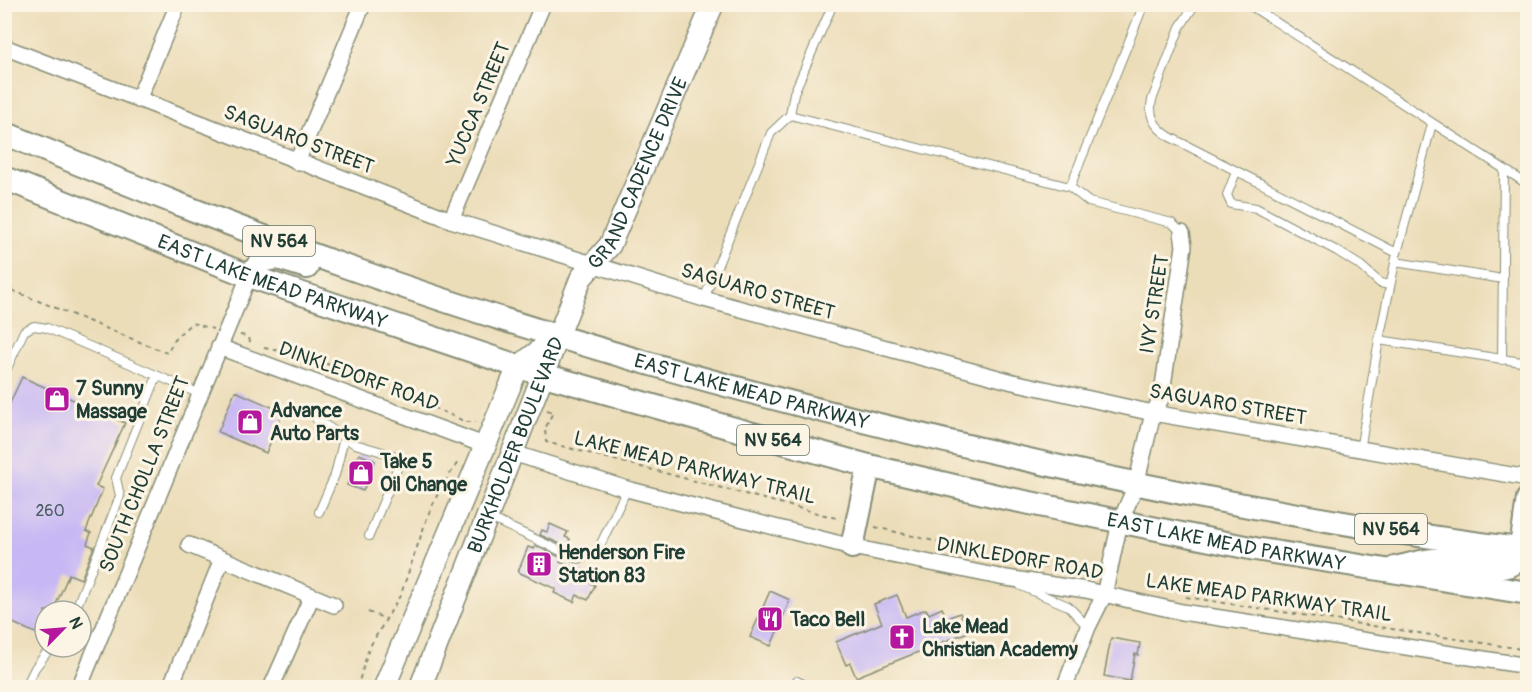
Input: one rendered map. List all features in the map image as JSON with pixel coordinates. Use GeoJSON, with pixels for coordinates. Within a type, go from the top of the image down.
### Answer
{"type":"FeatureCollection","features":[{"type":"Feature","properties":{"kind":"main road","name":"GRAND CADENCE DRIVE"},"geometry":{"type":"LineString","coordinates":[[557,337],[581,278],[610,245],[713,4]]}},
{"type":"Feature","properties":{"kind":"main road","name":"EAST LAKE MEAD PARKWAY"},"geometry":{"type":"LineString","coordinates":[[4,134],[172,202],[355,270],[557,337],[773,398],[1136,485],[1523,550]]}},
{"type":"Feature","properties":{"kind":"main road","name":"EAST LAKE MEAD PARKWAY"},"geometry":{"type":"LineString","coordinates":[[4,178],[249,276],[518,367],[869,466],[1120,522],[1385,571],[1527,593]]}},
{"type":"Feature","properties":{"kind":"main road"},"geometry":{"type":"LineString","coordinates":[[249,276],[263,260],[278,258],[330,274],[355,270]]}},
{"type":"Feature","properties":{"kind":"main road","name":"BURKHOLDER BOULEVARD"},"geometry":{"type":"LineString","coordinates":[[384,687],[417,606],[477,442],[518,367],[557,337]]}},
{"type":"Feature","properties":{"kind":"main road","name":"BURKHOLDER BOULEVARD"},"geometry":{"type":"LineString","coordinates":[[420,687],[557,337]]}},
{"type":"Feature","properties":{"kind":"main road"},"geometry":{"type":"LineString","coordinates":[[852,547],[869,466]]}},
{"type":"Feature","properties":{"kind":"main road"},"geometry":{"type":"LineString","coordinates":[[1385,571],[1438,557],[1498,567],[1509,566],[1523,550],[1527,498]]}},
{"type":"Feature","properties":{"kind":"main road"},"geometry":{"type":"LineString","coordinates":[[417,606],[448,617]]}},
{"type":"Feature","properties":{"kind":"street"},"geometry":{"type":"LineString","coordinates":[[138,100],[178,4]]}},
{"type":"Feature","properties":{"kind":"street"},"geometry":{"type":"LineString","coordinates":[[297,162],[363,4]]}},
{"type":"Feature","properties":{"kind":"street","name":"YUCCA STREET"},"geometry":{"type":"LineString","coordinates":[[451,220],[543,4]]}},
{"type":"Feature","properties":{"kind":"street","name":"SAGUARO STREET"},"geometry":{"type":"LineString","coordinates":[[4,47],[451,220],[704,299],[1013,382],[1153,412],[1527,478]]}},
{"type":"Feature","properties":{"kind":"street","name":"IVY STREET"},"geometry":{"type":"LineString","coordinates":[[1064,687],[1088,627],[1104,595],[1120,522],[1136,485],[1153,412],[1161,399],[1184,246],[1182,233]]}},
{"type":"Feature","properties":{"kind":"street","name":"SOUTH CHOLLA STREET"},"geometry":{"type":"LineString","coordinates":[[79,687],[249,276]]}},
{"type":"Feature","properties":{"kind":"street","name":"DINKLEDORF ROAD"},"geometry":{"type":"LineString","coordinates":[[219,347],[477,442]]}},
{"type":"Feature","properties":{"kind":"street","name":"DINKLEDORF ROAD"},"geometry":{"type":"LineString","coordinates":[[513,453],[627,489],[852,547],[1000,577],[1086,590],[1182,612],[1527,666]]}},
{"type":"Feature","properties":{"kind":"street"},"geometry":{"type":"LineString","coordinates":[[189,545],[334,605]]}},
{"type":"Feature","properties":{"kind":"street"},"geometry":{"type":"LineString","coordinates":[[170,687],[222,560]]}},
{"type":"Feature","properties":{"kind":"street"},"geometry":{"type":"LineString","coordinates":[[271,687],[312,596]]}},
{"type":"Feature","properties":{"kind":"lane"},"geometry":{"type":"LineString","coordinates":[[704,299],[771,134],[790,115],[794,93],[832,4]]}},
{"type":"Feature","properties":{"kind":"lane"},"geometry":{"type":"LineString","coordinates":[[1070,187],[1144,4]]}},
{"type":"Feature","properties":{"kind":"lane"},"geometry":{"type":"LineString","coordinates":[[1195,4],[1180,27],[1152,100],[1152,120],[1170,137],[1396,258],[1503,279]]}},
{"type":"Feature","properties":{"kind":"lane"},"geometry":{"type":"LineString","coordinates":[[1248,4],[1524,182]]}},
{"type":"Feature","properties":{"kind":"lane"},"geometry":{"type":"LineString","coordinates":[[790,115],[1070,187],[1089,201],[1172,223],[1182,233]]}},
{"type":"Feature","properties":{"kind":"lane"},"geometry":{"type":"LineString","coordinates":[[1360,450],[1390,285],[1432,124]]}},
{"type":"Feature","properties":{"kind":"lane"},"geometry":{"type":"LineString","coordinates":[[1502,360],[1504,169]]}},
{"type":"Feature","properties":{"kind":"lane"},"geometry":{"type":"LineString","coordinates":[[1236,172],[1227,195],[1231,204],[1256,208],[1337,251],[1361,266],[1380,283],[1390,285]]}},
{"type":"Feature","properties":{"kind":"lane"},"geometry":{"type":"LineString","coordinates":[[4,375],[24,331],[34,326],[47,328],[200,394]]}},
{"type":"Feature","properties":{"kind":"lane"},"geometry":{"type":"LineString","coordinates":[[1379,340],[1527,363]]}},
{"type":"Feature","properties":{"kind":"lane"},"geometry":{"type":"LineString","coordinates":[[80,599],[120,496],[116,478],[157,376]]}},
{"type":"Feature","properties":{"kind":"lane"},"geometry":{"type":"LineString","coordinates":[[317,420],[355,444],[393,455],[397,461],[397,469],[369,536]]}},
{"type":"Feature","properties":{"kind":"lane"},"geometry":{"type":"LineString","coordinates":[[319,512],[335,475],[344,438]]}},
{"type":"Feature","properties":{"kind":"lane"},"geometry":{"type":"LineString","coordinates":[[488,517],[578,558],[596,554],[627,489]]}},
{"type":"Feature","properties":{"kind":"lane"},"geometry":{"type":"LineString","coordinates":[[1000,577],[1068,606],[1088,627]]}},
{"type":"Feature","properties":{"kind":"lane"},"geometry":{"type":"LineString","coordinates":[[25,687],[42,659]]}},
{"type":"Feature","properties":{"kind":"lane"},"geometry":{"type":"LineString","coordinates":[[797,681],[812,687]]}},
{"type":"Feature","properties":{"kind":"path","name":"LAKE MEAD PARKWAY TRAIL"},"geometry":{"type":"LineString","coordinates":[[553,412],[545,429],[545,443],[839,518]]}},
{"type":"Feature","properties":{"kind":"path"},"geometry":{"type":"LineString","coordinates":[[357,687],[369,648],[401,594],[428,515],[477,442],[478,422]]}},
{"type":"Feature","properties":{"kind":"path"},"geometry":{"type":"LineString","coordinates":[[870,526],[1054,570]]}},
{"type":"Feature","properties":{"kind":"path","name":"LAKE MEAD PARKWAY TRAIL"},"geometry":{"type":"LineString","coordinates":[[1177,597],[1206,599],[1527,650]]}},
{"type":"Feature","properties":{"kind":"path"},"geometry":{"type":"LineString","coordinates":[[368,612],[386,619]]}},
{"type":"Feature","properties":{"kind":"building"},"geometry":{"type":"Polygon","coordinates":[[[22,377],[125,423],[96,486],[103,489],[86,531],[91,533],[87,544],[94,547],[81,579],[69,574],[58,599],[33,599],[33,632],[4,619],[4,416],[22,377]]]}},
{"type":"Feature","properties":{"kind":"building","name":"Advance Auto Parts"},"geometry":{"type":"Polygon","coordinates":[[[235,391],[283,412],[266,453],[218,432],[235,391]]]}},
{"type":"Feature","properties":{"kind":"building"},"geometry":{"type":"Polygon","coordinates":[[[359,454],[375,461],[363,491],[347,485],[359,454]]]}},
{"type":"Feature","properties":{"kind":"building"},"geometry":{"type":"Polygon","coordinates":[[[550,524],[568,532],[565,537],[570,539],[567,547],[540,535],[542,530],[547,532],[550,524]]]}},
{"type":"Feature","properties":{"kind":"building","name":"Henderson Fire Station 83"},"geometry":{"type":"Polygon","coordinates":[[[536,546],[562,558],[560,562],[586,573],[583,580],[595,585],[588,600],[577,595],[574,602],[554,593],[556,589],[518,572],[528,547],[534,549],[536,546]]]}},
{"type":"Feature","properties":{"kind":"building","name":"Taco Bell"},"geometry":{"type":"Polygon","coordinates":[[[770,591],[790,600],[771,646],[750,637],[770,591]]]}},
{"type":"Feature","properties":{"kind":"building","name":"Lake Mead Christian Academy"},"geometry":{"type":"Polygon","coordinates":[[[897,595],[906,617],[926,609],[929,614],[942,608],[947,618],[960,613],[968,632],[856,677],[850,663],[846,665],[836,642],[882,623],[874,604],[897,595]]]}},
{"type":"Feature","properties":{"kind":"building"},"geometry":{"type":"Polygon","coordinates":[[[1111,638],[1140,643],[1138,655],[1135,654],[1130,681],[1104,676],[1111,638]]]}},
{"type":"Feature","properties":{"kind":"place","name":"7 Sunny Massage"},"geometry":{"type":"Point","coordinates":[57,399]}},
{"type":"Feature","properties":{"kind":"place","name":"Advance Auto Parts"},"geometry":{"type":"Point","coordinates":[250,422]}},
{"type":"Feature","properties":{"kind":"place","name":"Take 5 Oil Change"},"geometry":{"type":"Point","coordinates":[361,473]}},
{"type":"Feature","properties":{"kind":"place","name":"Henderson Fire Station 83"},"geometry":{"type":"Point","coordinates":[539,564]}},
{"type":"Feature","properties":{"kind":"place","name":"Taco Bell"},"geometry":{"type":"Point","coordinates":[770,619]}},
{"type":"Feature","properties":{"kind":"place","name":"Lake Mead Christian Academy"},"geometry":{"type":"Point","coordinates":[902,637]}}]}
